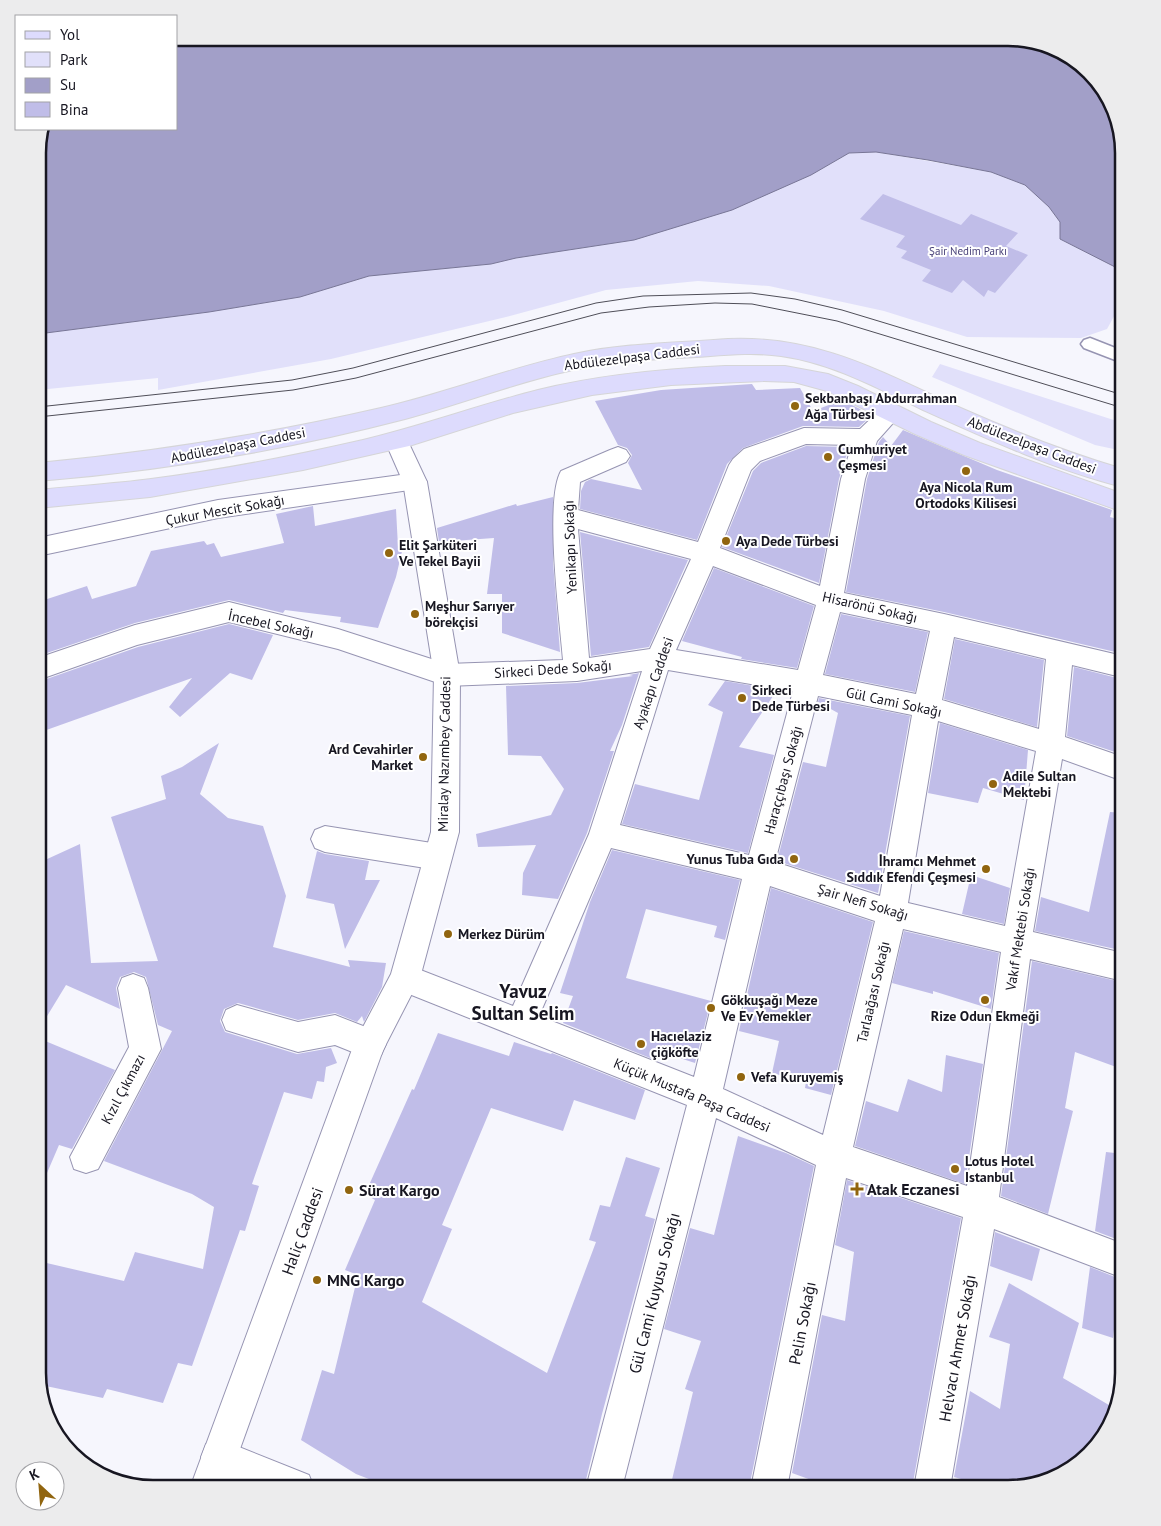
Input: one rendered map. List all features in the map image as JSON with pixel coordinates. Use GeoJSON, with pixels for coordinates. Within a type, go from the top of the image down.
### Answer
{"type":"FeatureCollection","features":[{"type":"Feature","properties":{"kind":"main road","name":"Abdülezelpaşa Caddesi"},"geometry":{"type":"LineString","coordinates":[[46,471],[139,462],[189,454],[383,416],[558,365],[600,358],[739,346],[780,347],[834,360],[954,415],[1075,463],[1115,475]]}},
{"type":"Feature","properties":{"kind":"main road","name":"Abdülezelpaşa Caddesi"},"geometry":{"type":"LineString","coordinates":[[46,498],[150,488],[208,479],[397,441],[513,404],[582,388],[691,375],[755,374],[803,376],[844,388],[891,413],[1005,463],[1115,500]]}},
{"type":"Feature","properties":{"kind":"main road"},"geometry":{"type":"LineString","coordinates":[[383,416],[397,441]]}},
{"type":"Feature","properties":{"kind":"street","name":"Haraççıbaşı Sokağı"},"geometry":{"type":"LineString","coordinates":[[705,1097],[760,870],[830,600],[853,479],[866,437],[891,413]]}},
{"type":"Feature","properties":{"kind":"street","name":"Ayakapı Caddesi"},"geometry":{"type":"LineString","coordinates":[[520,1025],[603,834],[660,658],[706,553],[741,465],[752,455],[804,436],[866,437]]}},
{"type":"Feature","properties":{"kind":"street","name":"Miralay Nazımbey Caddesi"},"geometry":{"type":"LineString","coordinates":[[397,441],[414,482],[447,675],[445,832],[405,978]]}},
{"type":"Feature","properties":{"kind":"street","name":"Yenikapı Sokağı"},"geometry":{"type":"LineString","coordinates":[[577,670],[566,516],[569,477],[618,456]]}},
{"type":"Feature","properties":{"kind":"street","name":"Çukur Mescit Sokağı"},"geometry":{"type":"LineString","coordinates":[[46,545],[218,509],[414,482]]}},
{"type":"Feature","properties":{"kind":"street","name":"Hisarönü Sokağı"},"geometry":{"type":"LineString","coordinates":[[566,516],[706,553],[830,600],[944,624],[1115,665]]}},
{"type":"Feature","properties":{"kind":"street","name":"İncebel Sokağı"},"geometry":{"type":"LineString","coordinates":[[46,665],[135,635],[228,612],[338,639],[447,675]]}},
{"type":"Feature","properties":{"kind":"street","name":"Tarlaağası Sokağı"},"geometry":{"type":"LineString","coordinates":[[834,1157],[892,913],[927,707],[944,624]]}},
{"type":"Feature","properties":{"kind":"street","name":"Vakıf Mektebi Sokağı"},"geometry":{"type":"LineString","coordinates":[[981,1207],[1017,941],[1051,744],[1060,652]]}},
{"type":"Feature","properties":{"kind":"street","name":"Sirkeci Dede Sokağı"},"geometry":{"type":"LineString","coordinates":[[447,675],[577,670],[660,658]]}},
{"type":"Feature","properties":{"kind":"street","name":"Gül Cami Sokağı"},"geometry":{"type":"LineString","coordinates":[[660,658],[808,683],[927,707],[1051,744],[1115,766]]}},
{"type":"Feature","properties":{"kind":"street","name":"Şair Nefi Sokağı"},"geometry":{"type":"LineString","coordinates":[[603,834],[760,870],[892,913],[1115,965]]}},
{"type":"Feature","properties":{"kind":"street"},"geometry":{"type":"LineString","coordinates":[[325,839],[438,857]]}},
{"type":"Feature","properties":{"kind":"street","name":"Küçük Mustafa Paşa Caddesi"},"geometry":{"type":"LineString","coordinates":[[405,978],[705,1097],[834,1157],[981,1207],[1115,1258]]}},
{"type":"Feature","properties":{"kind":"street","name":"Haliç Caddesi"},"geometry":{"type":"LineString","coordinates":[[214,1473],[370,1044],[405,978]]}},
{"type":"Feature","properties":{"kind":"street","name":"Kızıl Çıkmazı"},"geometry":{"type":"LineString","coordinates":[[86,1157],[144,1049],[133,988]]}},
{"type":"Feature","properties":{"kind":"street"},"geometry":{"type":"LineString","coordinates":[[237,1020],[298,1037],[335,1030],[370,1044]]}},
{"type":"Feature","properties":{"kind":"street","name":"Gül Cami Kuyusu Sokağı"},"geometry":{"type":"LineString","coordinates":[[606,1480],[705,1097]]}},
{"type":"Feature","properties":{"kind":"street","name":"Pelin Sokağı"},"geometry":{"type":"LineString","coordinates":[[771,1480],[834,1157]]}},
{"type":"Feature","properties":{"kind":"street","name":"Helvacı Ahmet Sokağı"},"geometry":{"type":"LineString","coordinates":[[933,1480],[981,1207]]}},
{"type":"Feature","properties":{"kind":"street"},"geometry":{"type":"LineString","coordinates":[[214,1473],[252,1480]]}},
{"type":"Feature","properties":{"kind":"lane"},"geometry":{"type":"LineString","coordinates":[[1090,344],[1115,354]]}},
{"type":"Feature","properties":{"kind":"green space","name":"Şair Nedim Parkı"},"geometry":{"type":"Polygon","coordinates":[[[876,152],[991,172],[1025,185],[1049,207],[1060,222],[1060,239],[1115,267],[1115,314],[1107,329],[1081,338],[967,337],[884,311],[769,286],[698,281],[606,290],[506,317],[331,359],[158,390],[158,378],[46,389],[46,333],[209,312],[300,297],[369,276],[491,264],[516,258],[634,240],[811,175],[849,153],[876,152]]]}},
{"type":"Feature","properties":{"kind":"green space"},"geometry":{"type":"Polygon","coordinates":[[[940,364],[1115,420],[1115,449],[1095,445],[932,377],[940,364]]]}},
{"type":"Feature","properties":{"kind":"water"},"geometry":{"type":"Polygon","coordinates":[[[178,46],[1015,46],[1049,54],[1073,68],[1097,94],[1107,112],[1114,139],[1115,267],[1060,239],[1060,222],[1049,207],[1025,185],[991,172],[928,160],[876,152],[849,153],[811,175],[732,210],[634,240],[516,258],[491,264],[369,276],[300,297],[209,312],[46,333],[46,146],[49,130],[178,130],[178,46]]]}},
{"type":"Feature","properties":{"kind":"building"},"geometry":{"type":"Polygon","coordinates":[[[883,194],[961,225],[971,214],[1018,233],[1006,246],[1028,255],[995,293],[988,290],[984,297],[963,280],[952,293],[922,281],[931,270],[901,258],[907,251],[896,247],[905,236],[860,219],[883,194]]]}},
{"type":"Feature","properties":{"kind":"building"},"geometry":{"type":"Polygon","coordinates":[[[752,384],[756,390],[800,388],[813,411],[842,400],[860,409],[868,419],[859,427],[803,426],[743,448],[727,464],[697,540],[580,509],[581,491],[585,482],[591,479],[642,490],[628,463],[632,455],[627,448],[618,445],[595,401],[661,390],[752,384]]]}},
{"type":"Feature","properties":{"kind":"building"},"geometry":{"type":"Polygon","coordinates":[[[903,430],[997,470],[1112,510],[1110,517],[1115,518],[1115,652],[944,612],[846,592],[867,479],[879,442],[883,437],[891,446],[903,430]]]}},
{"type":"Feature","properties":{"kind":"building"},"geometry":{"type":"Polygon","coordinates":[[[806,446],[849,447],[839,479],[819,583],[722,547],[753,471],[761,463],[806,446]]]}},
{"type":"Feature","properties":{"kind":"building"},"geometry":{"type":"Polygon","coordinates":[[[553,497],[553,562],[560,652],[502,633],[502,594],[487,594],[494,538],[439,542],[437,528],[516,504],[517,506],[553,497]]]}},
{"type":"Feature","properties":{"kind":"building"},"geometry":{"type":"Polygon","coordinates":[[[313,506],[315,526],[396,509],[398,547],[403,547],[396,577],[378,628],[340,622],[341,617],[285,610],[283,613],[229,600],[135,623],[46,653],[46,599],[87,586],[92,599],[136,586],[151,551],[204,541],[207,545],[214,543],[221,557],[284,543],[276,514],[313,506]]]}},
{"type":"Feature","properties":{"kind":"building"},"geometry":{"type":"Polygon","coordinates":[[[580,532],[688,560],[649,647],[591,656],[580,532]]]}},
{"type":"Feature","properties":{"kind":"building"},"geometry":{"type":"Polygon","coordinates":[[[714,568],[814,606],[797,668],[741,659],[742,657],[682,641],[714,568]]]}},
{"type":"Feature","properties":{"kind":"building"},"geometry":{"type":"Polygon","coordinates":[[[841,614],[928,632],[915,692],[825,674],[841,614]]]}},
{"type":"Feature","properties":{"kind":"building"},"geometry":{"type":"Polygon","coordinates":[[[229,624],[273,635],[252,680],[230,673],[180,717],[169,707],[192,678],[46,730],[46,679],[138,647],[229,624]]]}},
{"type":"Feature","properties":{"kind":"building"},"geometry":{"type":"Polygon","coordinates":[[[955,639],[1044,660],[1037,727],[944,699],[955,639]]]}},
{"type":"Feature","properties":{"kind":"building"},"geometry":{"type":"Polygon","coordinates":[[[1074,667],[1115,677],[1115,752],[1067,736],[1074,667]]]}},
{"type":"Feature","properties":{"kind":"building"},"geometry":{"type":"Polygon","coordinates":[[[639,673],[622,725],[610,751],[614,751],[587,833],[558,899],[522,895],[523,873],[536,845],[478,847],[476,834],[551,815],[564,789],[541,756],[508,755],[506,686],[577,683],[633,676],[629,675],[639,673]]]}},
{"type":"Feature","properties":{"kind":"building"},"geometry":{"type":"Polygon","coordinates":[[[725,681],[777,690],[739,747],[774,755],[748,853],[622,824],[635,784],[699,800],[723,712],[708,705],[725,681]]]}},
{"type":"Feature","properties":{"kind":"building"},"geometry":{"type":"Polygon","coordinates":[[[819,698],[910,716],[878,893],[777,861],[803,762],[826,767],[838,713],[818,702],[819,698]]]}},
{"type":"Feature","properties":{"kind":"building"},"geometry":{"type":"Polygon","coordinates":[[[940,723],[1028,750],[1024,800],[983,788],[978,803],[928,793],[940,723]]]}},
{"type":"Feature","properties":{"kind":"building"},"geometry":{"type":"Polygon","coordinates":[[[219,743],[200,794],[228,818],[263,826],[286,896],[273,947],[350,967],[348,960],[386,963],[382,987],[364,1022],[362,1016],[357,1022],[335,1013],[298,1020],[238,1003],[224,1009],[220,1021],[225,1032],[297,1054],[331,1048],[337,1063],[326,1067],[324,1082],[317,1081],[312,1099],[284,1092],[252,1184],[259,1186],[245,1231],[240,1230],[192,1366],[178,1363],[163,1403],[107,1389],[103,1398],[47,1386],[46,1263],[124,1281],[135,1252],[203,1269],[214,1207],[192,1194],[104,1161],[172,1031],[158,1025],[146,977],[134,972],[120,977],[116,988],[120,1009],[66,985],[46,1018],[46,860],[80,844],[91,963],[158,961],[111,817],[166,799],[161,776],[182,767],[219,743]]]}},
{"type":"Feature","properties":{"kind":"building"},"geometry":{"type":"Polygon","coordinates":[[[1110,812],[1115,812],[1115,949],[1035,931],[1041,897],[1089,912],[1110,812]]]}},
{"type":"Feature","properties":{"kind":"building"},"geometry":{"type":"Polygon","coordinates":[[[612,850],[740,880],[725,940],[714,937],[717,926],[646,909],[626,978],[711,1001],[695,1063],[658,1051],[655,1060],[563,1023],[573,996],[560,993],[590,902],[612,850]]]}},
{"type":"Feature","properties":{"kind":"building"},"geometry":{"type":"Polygon","coordinates":[[[317,851],[369,861],[365,880],[380,880],[345,949],[334,904],[306,898],[317,851]]]}},
{"type":"Feature","properties":{"kind":"building"},"geometry":{"type":"Polygon","coordinates":[[[971,875],[1010,888],[1004,924],[962,914],[971,875]]]}},
{"type":"Feature","properties":{"kind":"building"},"geometry":{"type":"Polygon","coordinates":[[[771,888],[873,922],[831,1095],[805,1088],[806,1082],[772,1073],[779,1041],[739,1031],[771,888]]]}},
{"type":"Feature","properties":{"kind":"building"},"geometry":{"type":"Polygon","coordinates":[[[904,931],[999,953],[991,1009],[933,991],[933,994],[892,983],[904,931]]]}},
{"type":"Feature","properties":{"kind":"building"},"geometry":{"type":"Polygon","coordinates":[[[1032,961],[1115,981],[1115,1067],[1075,1052],[1065,1108],[1073,1111],[1048,1214],[1001,1196],[1032,961]]]}},
{"type":"Feature","properties":{"kind":"building"},"geometry":{"type":"Polygon","coordinates":[[[438,1033],[509,1056],[514,1042],[552,1053],[645,1090],[635,1120],[574,1100],[563,1131],[491,1108],[442,1225],[452,1229],[422,1302],[547,1373],[596,1242],[589,1240],[600,1205],[610,1207],[626,1157],[660,1168],[645,1216],[655,1219],[586,1480],[371,1480],[356,1474],[301,1440],[322,1370],[334,1374],[358,1275],[345,1270],[375,1200],[365,1194],[412,1089],[414,1090],[438,1033]]]}},
{"type":"Feature","properties":{"kind":"building"},"geometry":{"type":"Polygon","coordinates":[[[46,1041],[115,1070],[72,1149],[59,1145],[46,1175],[46,1041]]]}},
{"type":"Feature","properties":{"kind":"building"},"geometry":{"type":"Polygon","coordinates":[[[946,1055],[983,1064],[965,1184],[855,1146],[866,1101],[898,1112],[908,1079],[942,1092],[946,1055]]]}},
{"type":"Feature","properties":{"kind":"building"},"geometry":{"type":"Polygon","coordinates":[[[738,1136],[786,1153],[814,1166],[751,1480],[672,1480],[693,1392],[685,1389],[701,1341],[664,1329],[690,1228],[714,1235],[738,1136]]]}},
{"type":"Feature","properties":{"kind":"building"},"geometry":{"type":"Polygon","coordinates":[[[1106,1152],[1115,1153],[1115,1239],[1095,1231],[1106,1152]]]}},
{"type":"Feature","properties":{"kind":"building"},"geometry":{"type":"Polygon","coordinates":[[[847,1180],[961,1218],[913,1480],[811,1480],[792,1473],[822,1315],[845,1321],[854,1252],[835,1245],[847,1180]]]}},
{"type":"Feature","properties":{"kind":"building"},"geometry":{"type":"Polygon","coordinates":[[[995,1232],[1040,1249],[1032,1281],[990,1266],[995,1232]]]}},
{"type":"Feature","properties":{"kind":"building"},"geometry":{"type":"Polygon","coordinates":[[[1090,1267],[1115,1277],[1113,1338],[1082,1328],[1090,1267]]]}},
{"type":"Feature","properties":{"kind":"building"},"geometry":{"type":"Polygon","coordinates":[[[1009,1283],[1079,1323],[1063,1378],[1110,1405],[1097,1432],[1088,1443],[1067,1462],[1055,1469],[1022,1479],[964,1480],[954,1477],[970,1391],[1000,1409],[1010,1344],[989,1337],[1009,1283]]]}},
{"type":"Feature","properties":{"kind":"tram line"},"geometry":{"type":"LineString","coordinates":[[46,406],[292,380],[353,368],[596,303],[643,296],[751,293],[795,299],[842,310],[1115,393]]}},
{"type":"Feature","properties":{"kind":"tram line"},"geometry":{"type":"LineString","coordinates":[[46,416],[293,390],[356,378],[601,313],[649,307],[715,303],[752,304],[837,321],[1115,406]]}},
{"type":"Feature","properties":{"kind":"place","name":"Sekbanbaşı Abdurrahman Ağa Türbesi"},"geometry":{"type":"Point","coordinates":[795,406]}},
{"type":"Feature","properties":{"kind":"place","name":"Cumhuriyet Çeşmesi"},"geometry":{"type":"Point","coordinates":[828,457]}},
{"type":"Feature","properties":{"kind":"place","name":"Aya Nicola Rum Ortodoks Kilisesi"},"geometry":{"type":"Point","coordinates":[966,471]}},
{"type":"Feature","properties":{"kind":"place","name":"Aya Dede Türbesi"},"geometry":{"type":"Point","coordinates":[726,541]}},
{"type":"Feature","properties":{"kind":"place","name":"Elit Şarküteri Ve Tekel Bayii"},"geometry":{"type":"Point","coordinates":[389,553]}},
{"type":"Feature","properties":{"kind":"place","name":"Meşhur Sarıyer börekçisi"},"geometry":{"type":"Point","coordinates":[415,614]}},
{"type":"Feature","properties":{"kind":"place","name":"Sirkeci Dede Türbesi"},"geometry":{"type":"Point","coordinates":[742,698]}},
{"type":"Feature","properties":{"kind":"place","name":"Ard Cevahirler Market"},"geometry":{"type":"Point","coordinates":[423,757]}},
{"type":"Feature","properties":{"kind":"place","name":"Adile Sultan Mektebi"},"geometry":{"type":"Point","coordinates":[993,784]}},
{"type":"Feature","properties":{"kind":"place","name":"Yunus Tuba Gıda"},"geometry":{"type":"Point","coordinates":[794,859]}},
{"type":"Feature","properties":{"kind":"place","name":"İhramcı Mehmet Sıddık Efendi Çeşmesi"},"geometry":{"type":"Point","coordinates":[986,869]}},
{"type":"Feature","properties":{"kind":"place","name":"Merkez Dürüm"},"geometry":{"type":"Point","coordinates":[448,934]}},
{"type":"Feature","properties":{"kind":"place","name":"Rize Odun Ekmeği"},"geometry":{"type":"Point","coordinates":[985,1000]}},
{"type":"Feature","properties":{"kind":"place","name":"Gökkuşağı Meze Ve Ev Yemekler"},"geometry":{"type":"Point","coordinates":[711,1008]}},
{"type":"Feature","properties":{"kind":"place","name":"Hacıelaziz çiğköfte"},"geometry":{"type":"Point","coordinates":[641,1044]}},
{"type":"Feature","properties":{"kind":"place","name":"Vefa Kuruyemiş"},"geometry":{"type":"Point","coordinates":[741,1077]}},
{"type":"Feature","properties":{"kind":"place","name":"Lotus Hotel Istanbul"},"geometry":{"type":"Point","coordinates":[955,1169]}},
{"type":"Feature","properties":{"kind":"place","name":"Atak Eczanesi"},"geometry":{"type":"Point","coordinates":[857,1189]}},
{"type":"Feature","properties":{"kind":"place","name":"Sürat Kargo"},"geometry":{"type":"Point","coordinates":[349,1190]}},
{"type":"Feature","properties":{"kind":"place","name":"MNG Kargo"},"geometry":{"type":"Point","coordinates":[317,1280]}},
{"type":"Feature","properties":{"kind":"district","name":"Yavuz Sultan Selim"},"geometry":{"type":"Point","coordinates":[523,1002]}}]}
